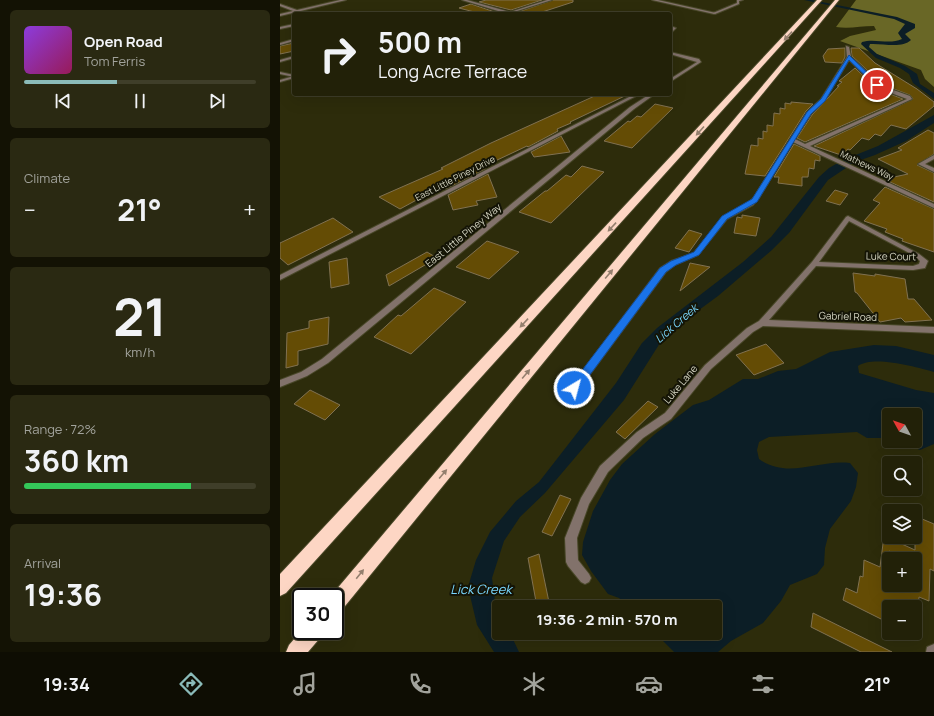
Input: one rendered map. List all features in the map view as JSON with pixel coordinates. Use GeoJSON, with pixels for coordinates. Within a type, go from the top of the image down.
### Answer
{"type":"FeatureCollection","features":[{"type":"Feature","properties":{"kind":"highway"},"geometry":{"type":"LineString","coordinates":[[344,593],[837,0]]}},
{"type":"Feature","properties":{"kind":"highway"},"geometry":{"type":"LineString","coordinates":[[280,587],[817,3]]}},
{"type":"Feature","properties":{"kind":"highway"},"geometry":{"type":"LineString","coordinates":[[296,652],[306,640]]}},
{"type":"Feature","properties":{"kind":"street"},"geometry":{"type":"LineString","coordinates":[[280,15],[344,0]]}},
{"type":"Feature","properties":{"kind":"street"},"geometry":{"type":"LineString","coordinates":[[464,0],[510,12],[550,0]]}},
{"type":"Feature","properties":{"kind":"street"},"geometry":{"type":"LineString","coordinates":[[654,0],[714,13]]}},
{"type":"Feature","properties":{"kind":"street"},"geometry":{"type":"LineString","coordinates":[[280,5],[299,12]]}},
{"type":"Feature","properties":{"kind":"street"},"geometry":{"type":"LineString","coordinates":[[280,44],[292,41]]}},
{"type":"Feature","properties":{"kind":"street"},"geometry":{"type":"LineString","coordinates":[[806,146],[910,99],[880,87],[849,57],[847,47]]}},
{"type":"Feature","properties":{"kind":"street"},"geometry":{"type":"LineString","coordinates":[[672,53],[698,60],[699,62],[680,76],[672,79]]}},
{"type":"Feature","properties":{"kind":"street"},"geometry":{"type":"LineString","coordinates":[[574,388],[660,274],[674,263],[696,254],[725,218],[754,200],[809,113],[823,100],[849,57]]}},
{"type":"Feature","properties":{"kind":"street"},"geometry":{"type":"LineString","coordinates":[[280,81],[292,77]]}},
{"type":"Feature","properties":{"kind":"street","name":"East Little Piney Drive"},"geometry":{"type":"LineString","coordinates":[[280,278],[634,96]]}},
{"type":"Feature","properties":{"kind":"street","name":"East Little Piney Way"},"geometry":{"type":"LineString","coordinates":[[280,384],[304,374],[325,361],[632,108],[650,96]]}},
{"type":"Feature","properties":{"kind":"street"},"geometry":{"type":"LineString","coordinates":[[617,105],[632,108]]}},
{"type":"Feature","properties":{"kind":"street","name":"Mathews Way"},"geometry":{"type":"LineString","coordinates":[[792,140],[934,206]]}},
{"type":"Feature","properties":{"kind":"street"},"geometry":{"type":"LineString","coordinates":[[934,157],[920,164],[934,170]]}},
{"type":"Feature","properties":{"kind":"street","name":"Luke Lane"},"geometry":{"type":"LineString","coordinates":[[584,578],[572,562],[571,538],[585,502],[604,469],[640,435],[668,416],[708,367],[750,330],[762,323],[814,264],[848,218]]}},
{"type":"Feature","properties":{"kind":"street","name":"Luke Court"},"geometry":{"type":"LineString","coordinates":[[814,264],[914,268],[920,267],[924,263],[918,255],[848,218]]}},
{"type":"Feature","properties":{"kind":"street","name":"Gabriel Road"},"geometry":{"type":"LineString","coordinates":[[762,323],[934,330]]}},
{"type":"Feature","properties":{"kind":"lane"},"geometry":{"type":"LineString","coordinates":[[714,13],[742,0]]}},
{"type":"Feature","properties":{"kind":"lane"},"geometry":{"type":"LineString","coordinates":[[280,28],[292,25]]}},
{"type":"Feature","properties":{"kind":"lane"},"geometry":{"type":"LineString","coordinates":[[280,61],[292,58]]}},
{"type":"Feature","properties":{"kind":"lane"},"geometry":{"type":"LineString","coordinates":[[280,73],[292,76]]}},
{"type":"Feature","properties":{"kind":"shaded area"},"geometry":{"type":"Polygon","coordinates":[[[856,0],[934,0],[934,87],[925,79],[921,70],[840,41],[850,36],[876,30],[874,26],[846,28],[836,27],[856,0]]]}},
{"type":"Feature","properties":{"kind":"water"},"geometry":{"type":"Polygon","coordinates":[[[804,0],[812,0],[897,17],[915,24],[915,28],[905,34],[911,40],[907,43],[897,45],[870,44],[869,47],[877,54],[905,66],[917,74],[920,84],[934,93],[934,99],[913,83],[909,74],[900,68],[876,58],[861,44],[862,42],[867,41],[897,41],[902,39],[898,33],[905,24],[894,19],[804,0]]]}},
{"type":"Feature","properties":{"kind":"water","name":"Lick Creek"},"geometry":{"type":"Polygon","coordinates":[[[934,115],[934,123],[906,141],[855,162],[828,180],[789,233],[772,250],[718,296],[684,321],[660,343],[624,400],[545,493],[520,517],[504,541],[492,578],[495,600],[492,600],[492,640],[513,640],[519,652],[494,652],[477,625],[468,587],[476,560],[490,532],[516,501],[539,482],[616,383],[642,343],[657,328],[743,262],[771,237],[819,177],[829,168],[843,160],[878,146],[934,115]]]}},
{"type":"Feature","properties":{"kind":"water"},"geometry":{"type":"Polygon","coordinates":[[[874,345],[896,346],[934,355],[934,372],[906,365],[884,362],[865,363],[858,366],[859,373],[916,390],[934,393],[934,444],[920,450],[915,448],[922,448],[922,408],[882,408],[882,438],[867,438],[857,432],[769,437],[759,442],[757,450],[759,459],[770,465],[781,468],[850,463],[858,473],[856,487],[851,501],[830,529],[825,548],[824,565],[817,574],[790,585],[781,601],[763,623],[731,641],[718,652],[674,652],[662,640],[722,640],[722,600],[621,600],[608,594],[591,571],[582,555],[583,542],[593,511],[610,480],[622,464],[655,434],[693,405],[709,400],[743,379],[758,379],[778,371],[796,369],[830,352],[874,345]]]}},
{"type":"Feature","properties":{"kind":"building"},"geometry":{"type":"Polygon","coordinates":[[[486,0],[542,0],[511,10],[479,2],[486,0]]]}},
{"type":"Feature","properties":{"kind":"building"},"geometry":{"type":"Polygon","coordinates":[[[553,0],[573,0],[573,2],[542,12],[518,12],[553,0]]]}},
{"type":"Feature","properties":{"kind":"building"},"geometry":{"type":"Polygon","coordinates":[[[471,4],[495,12],[474,12],[459,8],[471,4]]]}},
{"type":"Feature","properties":{"kind":"building"},"geometry":{"type":"Polygon","coordinates":[[[292,43],[292,51],[280,54],[280,46],[292,43]]]}},
{"type":"Feature","properties":{"kind":"building"},"geometry":{"type":"Polygon","coordinates":[[[845,48],[845,57],[842,63],[825,62],[823,56],[828,49],[845,48]]]}},
{"type":"Feature","properties":{"kind":"building"},"geometry":{"type":"Polygon","coordinates":[[[851,48],[859,48],[875,63],[917,89],[934,102],[934,106],[906,129],[891,125],[881,136],[875,134],[869,140],[862,138],[850,150],[848,149],[841,155],[814,146],[913,99],[910,95],[883,85],[852,56],[851,48]]]}},
{"type":"Feature","properties":{"kind":"building"},"geometry":{"type":"Polygon","coordinates":[[[855,68],[877,89],[903,99],[805,142],[797,138],[812,115],[842,82],[839,81],[855,68]]]}},
{"type":"Feature","properties":{"kind":"building"},"geometry":{"type":"Polygon","coordinates":[[[595,96],[625,96],[570,122],[571,123],[557,129],[558,131],[528,147],[527,146],[493,162],[484,167],[485,169],[446,189],[444,185],[400,209],[379,197],[443,169],[441,168],[491,143],[595,96]]]}},
{"type":"Feature","properties":{"kind":"building"},"geometry":{"type":"Polygon","coordinates":[[[791,102],[813,104],[806,111],[765,176],[745,174],[751,145],[758,146],[758,138],[763,139],[763,131],[767,132],[767,125],[773,126],[774,113],[780,114],[780,108],[785,109],[785,103],[791,104],[791,102]]]}},
{"type":"Feature","properties":{"kind":"building"},"geometry":{"type":"Polygon","coordinates":[[[655,104],[673,108],[632,148],[604,141],[628,121],[630,122],[637,116],[641,117],[655,104]]]}},
{"type":"Feature","properties":{"kind":"building"},"geometry":{"type":"Polygon","coordinates":[[[928,130],[934,133],[934,154],[917,165],[934,173],[934,202],[890,182],[894,177],[908,174],[878,159],[902,150],[898,148],[928,130]]]}},
{"type":"Feature","properties":{"kind":"building"},"geometry":{"type":"Polygon","coordinates":[[[561,136],[570,152],[534,157],[531,152],[561,136]]]}},
{"type":"Feature","properties":{"kind":"building"},"geometry":{"type":"Polygon","coordinates":[[[794,144],[820,156],[820,161],[815,160],[814,169],[809,168],[808,177],[802,177],[802,186],[778,183],[779,177],[774,177],[794,144]]]}},
{"type":"Feature","properties":{"kind":"building"},"geometry":{"type":"Polygon","coordinates":[[[582,166],[604,172],[551,223],[519,212],[566,175],[571,177],[582,166]]]}},
{"type":"Feature","properties":{"kind":"building"},"geometry":{"type":"Polygon","coordinates":[[[488,174],[497,197],[476,201],[478,205],[453,210],[448,195],[488,174]]]}},
{"type":"Feature","properties":{"kind":"building"},"geometry":{"type":"Polygon","coordinates":[[[885,187],[934,209],[934,252],[902,241],[903,239],[885,232],[887,229],[864,221],[880,203],[873,200],[885,187]]]}},
{"type":"Feature","properties":{"kind":"building"},"geometry":{"type":"Polygon","coordinates":[[[835,190],[848,194],[840,205],[826,201],[835,190]]]}},
{"type":"Feature","properties":{"kind":"building"},"geometry":{"type":"Polygon","coordinates":[[[742,215],[760,218],[756,236],[734,233],[737,217],[742,218],[742,215]]]}},
{"type":"Feature","properties":{"kind":"building"},"geometry":{"type":"Polygon","coordinates":[[[333,218],[353,232],[288,265],[280,258],[280,243],[333,218]]]}},
{"type":"Feature","properties":{"kind":"building"},"geometry":{"type":"Polygon","coordinates":[[[689,230],[702,234],[689,252],[675,248],[689,230]]]}},
{"type":"Feature","properties":{"kind":"building"},"geometry":{"type":"Polygon","coordinates":[[[487,241],[519,252],[489,279],[456,267],[487,241]]]}},
{"type":"Feature","properties":{"kind":"building"},"geometry":{"type":"Polygon","coordinates":[[[427,252],[437,258],[389,286],[386,275],[427,252]]]}},
{"type":"Feature","properties":{"kind":"building"},"geometry":{"type":"Polygon","coordinates":[[[347,258],[349,284],[331,288],[329,262],[347,258]]]}},
{"type":"Feature","properties":{"kind":"building"},"geometry":{"type":"Polygon","coordinates":[[[690,263],[710,267],[680,291],[690,263]]]}},
{"type":"Feature","properties":{"kind":"building"},"geometry":{"type":"Polygon","coordinates":[[[853,273],[875,276],[875,274],[905,279],[908,299],[914,299],[932,320],[905,322],[901,318],[880,322],[855,292],[853,273]]]}},
{"type":"Feature","properties":{"kind":"building"},"geometry":{"type":"Polygon","coordinates":[[[434,288],[466,302],[411,354],[374,337],[398,315],[401,316],[434,288]]]}},
{"type":"Feature","properties":{"kind":"building"},"geometry":{"type":"Polygon","coordinates":[[[329,317],[328,344],[298,351],[298,365],[286,368],[287,333],[309,328],[309,321],[329,317]]]}},
{"type":"Feature","properties":{"kind":"building"},"geometry":{"type":"Polygon","coordinates":[[[766,344],[784,363],[754,375],[736,355],[766,344]]]}},
{"type":"Feature","properties":{"kind":"building"},"geometry":{"type":"Polygon","coordinates":[[[310,390],[340,405],[325,420],[294,404],[310,390]]]}},
{"type":"Feature","properties":{"kind":"building"},"geometry":{"type":"Polygon","coordinates":[[[648,401],[658,407],[625,439],[616,432],[648,401]]]}},
{"type":"Feature","properties":{"kind":"building"},"geometry":{"type":"Polygon","coordinates":[[[560,495],[571,499],[552,536],[542,532],[560,495]]]}},
{"type":"Feature","properties":{"kind":"building"},"geometry":{"type":"Polygon","coordinates":[[[922,519],[934,524],[934,571],[930,569],[929,601],[919,597],[919,600],[882,600],[882,620],[843,600],[846,588],[857,593],[860,576],[863,577],[864,560],[880,567],[883,544],[902,544],[915,550],[915,544],[922,544],[922,519]]]}},
{"type":"Feature","properties":{"kind":"building"},"geometry":{"type":"Polygon","coordinates":[[[539,554],[549,600],[536,600],[528,558],[539,554]]]}},
{"type":"Feature","properties":{"kind":"building"},"geometry":{"type":"Polygon","coordinates":[[[813,613],[892,652],[861,652],[811,627],[813,613]]]}},
{"type":"Feature","properties":{"kind":"route"},"geometry":{"type":"LineString","coordinates":[[574,388],[663,270],[674,263],[696,254],[713,230],[725,218],[740,208],[751,204],[756,198],[801,125],[809,113],[823,100],[849,57],[877,85]]}}]}
